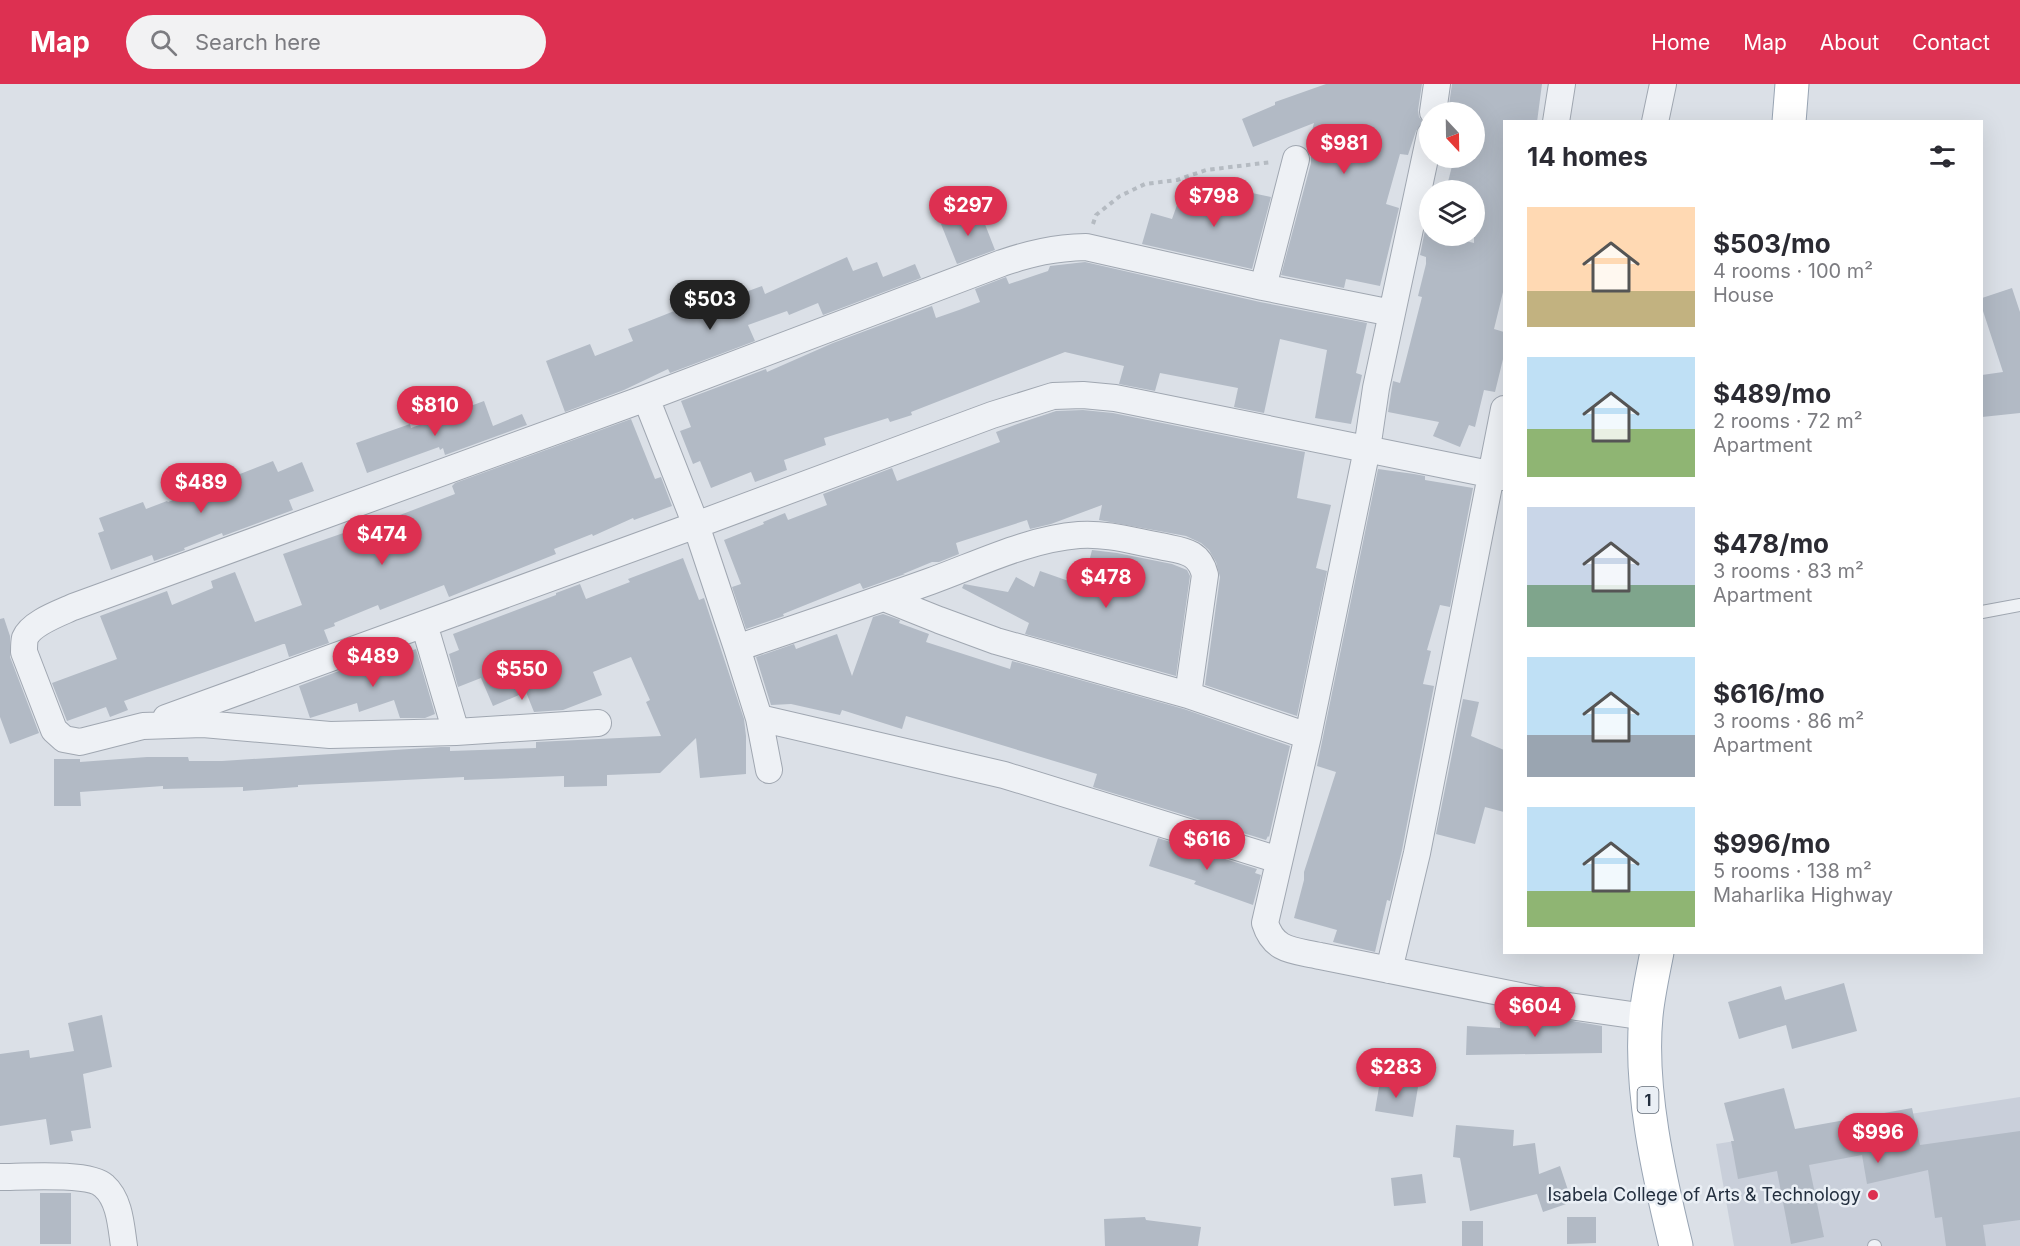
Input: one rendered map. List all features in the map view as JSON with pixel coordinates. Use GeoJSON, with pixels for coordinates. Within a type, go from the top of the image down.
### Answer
{"type":"FeatureCollection","features":[{"type":"Feature","properties":{"kind":"main road"},"geometry":{"type":"LineString","coordinates":[[1789,120],[1792,84]]}},
{"type":"Feature","properties":{"kind":"main road","name":"1"},"geometry":{"type":"LineString","coordinates":[[1657,954],[1646,1017],[1646,1085],[1662,1187],[1676,1246]]}},
{"type":"Feature","properties":{"kind":"street"},"geometry":{"type":"LineString","coordinates":[[1434,102],[1437,84]]}},
{"type":"Feature","properties":{"kind":"street"},"geometry":{"type":"LineString","coordinates":[[1556,120],[1562,84]]}},
{"type":"Feature","properties":{"kind":"street"},"geometry":{"type":"LineString","coordinates":[[1655,120],[1663,84]]}},
{"type":"Feature","properties":{"kind":"street"},"geometry":{"type":"LineString","coordinates":[[1263,287],[1296,159]]}},
{"type":"Feature","properties":{"kind":"street"},"geometry":{"type":"LineString","coordinates":[[1423,168],[1376,388],[1367,449],[1308,736],[1265,923],[1273,941],[1282,947],[1569,1006],[1646,1017]]}},
{"type":"Feature","properties":{"kind":"street"},"geometry":{"type":"LineString","coordinates":[[1392,313],[1086,247],[1035,252],[1002,262],[646,398],[74,607],[29,631],[24,639],[24,652],[54,730],[64,739],[80,742],[143,726],[992,415],[1053,396],[1083,395],[1115,398],[1498,476]]}},
{"type":"Feature","properties":{"kind":"street"},"geometry":{"type":"LineString","coordinates":[[646,398],[696,525],[737,648],[759,718],[769,770]]}},
{"type":"Feature","properties":{"kind":"street"},"geometry":{"type":"LineString","coordinates":[[1389,970],[1417,853],[1498,476],[1503,420]]}},
{"type":"Feature","properties":{"kind":"street"},"geometry":{"type":"LineString","coordinates":[[737,648],[1015,550],[1053,539],[1080,535],[1108,537],[1182,550],[1197,556],[1202,564],[1205,575],[1188,695]]}},
{"type":"Feature","properties":{"kind":"street"},"geometry":{"type":"LineString","coordinates":[[884,598],[996,640],[1188,695],[1308,736]]}},
{"type":"Feature","properties":{"kind":"street"},"geometry":{"type":"LineString","coordinates":[[424,624],[456,732]]}},
{"type":"Feature","properties":{"kind":"street"},"geometry":{"type":"LineString","coordinates":[[759,718],[1004,775],[1279,860]]}},
{"type":"Feature","properties":{"kind":"street"},"geometry":{"type":"LineString","coordinates":[[143,726],[202,724],[330,735],[456,732],[598,723]]}},
{"type":"Feature","properties":{"kind":"street"},"geometry":{"type":"LineString","coordinates":[[0,1177],[87,1178],[103,1184],[112,1194],[118,1210],[124,1246]]}},
{"type":"Feature","properties":{"kind":"lane"},"geometry":{"type":"LineString","coordinates":[[1983,612],[2020,605]]}},
{"type":"Feature","properties":{"kind":"path"},"geometry":{"type":"LineString","coordinates":[[1086,247],[1096,215],[1120,196],[1145,184],[1177,180],[1206,170],[1246,163],[1296,159]]}},
{"type":"Feature","properties":{"kind":"shaded area","name":"Isabela College of Arts & Technology"},"geometry":{"type":"Polygon","coordinates":[[[2020,1097],[2020,1246],[1734,1246],[1716,1144],[2020,1097]]]}},
{"type":"Feature","properties":{"kind":"building"},"geometry":{"type":"Polygon","coordinates":[[[1326,84],[1422,84],[1418,110],[1419,127],[1408,155],[1400,154],[1386,204],[1399,208],[1380,286],[1346,279],[1344,288],[1281,275],[1311,163],[1311,156],[1307,149],[1314,123],[1253,147],[1242,119],[1275,105],[1275,102],[1326,84]]]}},
{"type":"Feature","properties":{"kind":"building"},"geometry":{"type":"Polygon","coordinates":[[[1452,84],[1542,84],[1537,120],[1503,120],[1503,292],[1494,329],[1503,332],[1503,359],[1495,392],[1484,390],[1475,427],[1469,425],[1460,447],[1433,436],[1439,422],[1388,412],[1393,381],[1400,383],[1422,297],[1418,296],[1426,257],[1420,255],[1422,246],[1485,246],[1485,180],[1448,180],[1452,168],[1485,168],[1485,102],[1449,102],[1452,84]]]}},
{"type":"Feature","properties":{"kind":"building"},"geometry":{"type":"Polygon","coordinates":[[[1200,190],[1237,195],[1238,190],[1271,197],[1252,269],[1142,244],[1151,213],[1172,219],[1177,205],[1196,211],[1200,190]]]}},
{"type":"Feature","properties":{"kind":"building"},"geometry":{"type":"Polygon","coordinates":[[[979,209],[995,250],[957,264],[941,224],[979,209]]]}},
{"type":"Feature","properties":{"kind":"building"},"geometry":{"type":"Polygon","coordinates":[[[847,257],[853,271],[877,262],[883,277],[915,264],[921,278],[823,315],[818,303],[789,315],[787,311],[748,325],[755,341],[670,373],[668,369],[624,390],[565,412],[546,361],[590,344],[595,356],[633,341],[628,329],[697,302],[699,309],[762,286],[765,294],[847,257]]]}},
{"type":"Feature","properties":{"kind":"building"},"geometry":{"type":"Polygon","coordinates":[[[1085,262],[1260,302],[1367,323],[1356,373],[1362,375],[1351,424],[1315,418],[1327,350],[1280,339],[1264,413],[1234,407],[1238,388],[1160,373],[1155,391],[1119,384],[1124,366],[1065,352],[911,412],[912,415],[890,422],[888,418],[824,438],[826,445],[784,460],[787,470],[755,482],[751,472],[711,488],[700,461],[693,464],[680,431],[691,427],[681,401],[766,369],[767,372],[833,343],[932,306],[936,318],[980,302],[975,289],[1006,277],[1009,284],[1048,271],[1050,266],[1085,262]]]}},
{"type":"Feature","properties":{"kind":"building"},"geometry":{"type":"Polygon","coordinates":[[[2012,288],[2020,312],[2020,413],[1983,417],[1983,375],[2003,372],[1983,311],[1983,298],[2012,288]]]}},
{"type":"Feature","properties":{"kind":"building"},"geometry":{"type":"Polygon","coordinates":[[[484,401],[493,426],[522,414],[527,425],[445,455],[443,448],[440,450],[439,447],[367,473],[356,443],[410,424],[411,428],[484,401]]]}},
{"type":"Feature","properties":{"kind":"building"},"geometry":{"type":"Polygon","coordinates":[[[1083,410],[1113,413],[1305,452],[1297,498],[1331,505],[1316,568],[1327,571],[1297,716],[1205,685],[1220,577],[1216,562],[1209,550],[1201,543],[1186,536],[1099,520],[1102,505],[1051,524],[1030,529],[1027,520],[956,543],[959,554],[863,589],[860,583],[783,614],[784,616],[746,629],[732,587],[741,584],[724,540],[785,513],[788,520],[827,505],[823,494],[892,468],[897,481],[1000,442],[996,432],[1056,411],[1083,410]]]}},
{"type":"Feature","properties":{"kind":"building"},"geometry":{"type":"Polygon","coordinates":[[[631,419],[655,479],[661,477],[672,506],[634,520],[633,518],[593,536],[592,534],[554,549],[556,554],[449,597],[444,585],[380,610],[378,605],[334,623],[335,626],[324,630],[329,643],[289,657],[285,644],[283,644],[124,701],[128,710],[110,717],[106,707],[67,721],[52,683],[117,659],[100,616],[167,591],[172,605],[213,588],[211,581],[235,572],[255,622],[302,605],[283,554],[378,521],[379,523],[455,494],[452,486],[455,483],[631,419]]]}},
{"type":"Feature","properties":{"kind":"building"},"geometry":{"type":"Polygon","coordinates":[[[273,461],[278,472],[302,462],[314,491],[289,500],[293,510],[223,536],[222,533],[154,561],[152,555],[111,570],[98,533],[104,531],[99,518],[143,502],[146,509],[168,502],[273,461]]]}},
{"type":"Feature","properties":{"kind":"building"},"geometry":{"type":"Polygon","coordinates":[[[1378,469],[1425,476],[1425,480],[1473,488],[1450,607],[1440,605],[1427,650],[1431,651],[1423,684],[1434,686],[1402,850],[1375,952],[1333,942],[1337,930],[1294,918],[1304,872],[1336,772],[1317,766],[1378,469]]]}},
{"type":"Feature","properties":{"kind":"building"},"geometry":{"type":"Polygon","coordinates":[[[1092,550],[1172,564],[1187,570],[1190,576],[1176,676],[1025,634],[1029,623],[962,588],[964,584],[1008,592],[1016,577],[1034,587],[1040,571],[1083,586],[1092,550]]]}},
{"type":"Feature","properties":{"kind":"building"},"geometry":{"type":"Polygon","coordinates":[[[683,558],[699,600],[704,598],[744,719],[746,774],[700,778],[696,738],[660,773],[607,775],[607,786],[564,787],[564,776],[464,780],[464,777],[298,785],[298,787],[243,791],[243,787],[163,789],[163,786],[80,792],[81,806],[54,806],[54,759],[80,759],[80,762],[147,757],[188,757],[189,761],[222,761],[441,747],[450,747],[450,751],[536,748],[536,742],[661,736],[646,702],[650,700],[631,657],[593,672],[602,695],[563,710],[534,712],[526,692],[493,706],[481,678],[458,687],[449,654],[459,650],[453,634],[580,584],[586,599],[630,582],[628,579],[683,558]]]}},
{"type":"Feature","properties":{"kind":"building"},"geometry":{"type":"Polygon","coordinates":[[[883,614],[900,620],[899,623],[929,634],[926,642],[1010,669],[1012,661],[1184,709],[1290,746],[1269,837],[1266,840],[1093,787],[1097,774],[906,716],[902,729],[842,710],[840,715],[791,704],[771,705],[756,657],[794,644],[796,649],[837,634],[852,676],[873,617],[883,614]]]}},
{"type":"Feature","properties":{"kind":"building"},"geometry":{"type":"Polygon","coordinates":[[[4,618],[10,636],[10,657],[39,733],[10,744],[0,717],[0,619],[4,618]]]}},
{"type":"Feature","properties":{"kind":"building"},"geometry":{"type":"Polygon","coordinates":[[[416,649],[435,714],[425,718],[400,718],[394,700],[359,712],[357,703],[310,718],[299,686],[368,660],[369,665],[416,649]]]}},
{"type":"Feature","properties":{"kind":"building"},"geometry":{"type":"Polygon","coordinates":[[[1463,699],[1479,702],[1471,736],[1503,750],[1503,812],[1485,807],[1475,844],[1436,834],[1463,699]]]}},
{"type":"Feature","properties":{"kind":"building"},"geometry":{"type":"Polygon","coordinates":[[[1158,838],[1257,869],[1255,873],[1261,875],[1253,905],[1194,884],[1196,881],[1149,866],[1158,838]]]}},
{"type":"Feature","properties":{"kind":"building"},"geometry":{"type":"Polygon","coordinates":[[[1844,983],[1857,1031],[1792,1049],[1786,1025],[1739,1039],[1728,1002],[1781,986],[1785,1000],[1844,983]]]}},
{"type":"Feature","properties":{"kind":"building"},"geometry":{"type":"Polygon","coordinates":[[[1526,1013],[1602,1026],[1602,1053],[1466,1055],[1467,1026],[1500,1028],[1500,1022],[1525,1021],[1526,1013]]]}},
{"type":"Feature","properties":{"kind":"building"},"geometry":{"type":"Polygon","coordinates":[[[102,1015],[112,1067],[83,1074],[91,1128],[71,1131],[73,1141],[50,1145],[46,1119],[0,1126],[0,1054],[29,1050],[30,1058],[74,1051],[68,1023],[102,1015]]]}},
{"type":"Feature","properties":{"kind":"building"},"geometry":{"type":"Polygon","coordinates":[[[1380,1081],[1418,1087],[1413,1117],[1375,1111],[1380,1081]]]}},
{"type":"Feature","properties":{"kind":"building"},"geometry":{"type":"Polygon","coordinates":[[[1784,1088],[1795,1129],[1912,1108],[1920,1145],[2020,1131],[2020,1220],[1983,1225],[1986,1246],[1946,1246],[1942,1217],[1935,1218],[1928,1170],[1867,1184],[1862,1155],[1809,1165],[1824,1237],[1791,1244],[1777,1171],[1738,1179],[1731,1141],[1734,1141],[1724,1103],[1784,1088]]]}},
{"type":"Feature","properties":{"kind":"building"},"geometry":{"type":"Polygon","coordinates":[[[1456,1125],[1514,1130],[1513,1146],[1535,1143],[1539,1174],[1560,1166],[1572,1202],[1543,1212],[1537,1194],[1470,1211],[1460,1158],[1453,1157],[1456,1125]]]}},
{"type":"Feature","properties":{"kind":"building"},"geometry":{"type":"Polygon","coordinates":[[[1422,1174],[1426,1203],[1394,1206],[1391,1178],[1422,1174]]]}},
{"type":"Feature","properties":{"kind":"building"},"geometry":{"type":"Polygon","coordinates":[[[40,1193],[71,1193],[71,1244],[40,1244],[40,1193]]]}},
{"type":"Feature","properties":{"kind":"building"},"geometry":{"type":"Polygon","coordinates":[[[1145,1217],[1146,1220],[1201,1227],[1198,1246],[1105,1246],[1104,1219],[1145,1217]]]}},
{"type":"Feature","properties":{"kind":"building"},"geometry":{"type":"Polygon","coordinates":[[[1567,1217],[1596,1217],[1596,1243],[1567,1244],[1567,1217]]]}},
{"type":"Feature","properties":{"kind":"building"},"geometry":{"type":"Polygon","coordinates":[[[1462,1221],[1483,1221],[1483,1246],[1462,1246],[1462,1221]]]}},
{"type":"Feature","properties":{"kind":"place","name":"Isabela College of Arts & Technology"},"geometry":{"type":"Point","coordinates":[1873,1195]}}]}
